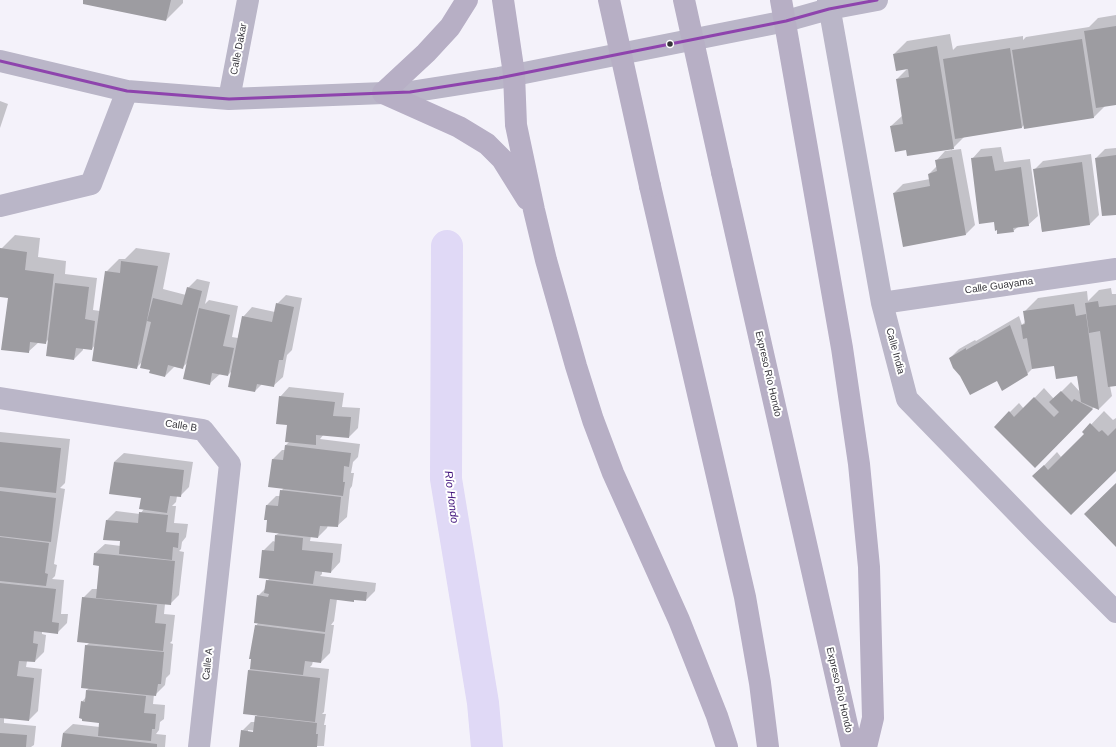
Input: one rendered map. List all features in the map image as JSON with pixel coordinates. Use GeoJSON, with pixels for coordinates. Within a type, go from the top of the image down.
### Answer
{"type":"FeatureCollection","features":[{"type":"Feature","properties":{"kind":"highway"},"geometry":{"type":"LineString","coordinates":[[467,0],[450,27],[426,53],[383,93],[459,127],[487,144],[502,159],[534,210]]}},
{"type":"Feature","properties":{"kind":"highway"},"geometry":{"type":"LineString","coordinates":[[503,0],[514,74],[516,125],[546,260],[576,366],[593,420],[613,473],[680,620],[717,716],[727,747]]}},
{"type":"Feature","properties":{"kind":"highway"},"geometry":{"type":"LineString","coordinates":[[609,0],[650,186],[745,597],[760,683],[768,747]]}},
{"type":"Feature","properties":{"kind":"highway","name":"Expreso Río Hondo"},"geometry":{"type":"LineString","coordinates":[[684,0],[852,747]]}},
{"type":"Feature","properties":{"kind":"highway"},"geometry":{"type":"LineString","coordinates":[[783,10],[842,348],[859,464],[869,567],[873,694],[873,718],[866,747]]}},
{"type":"Feature","properties":{"kind":"street","name":"Calle Dakar"},"geometry":{"type":"LineString","coordinates":[[230,99],[248,0]]}},
{"type":"Feature","properties":{"kind":"street"},"geometry":{"type":"LineString","coordinates":[[0,61],[127,91],[230,99],[410,92],[499,78],[783,10],[877,0]]}},
{"type":"Feature","properties":{"kind":"street","name":"Calle India"},"geometry":{"type":"LineString","coordinates":[[828,5],[882,302],[908,399],[1116,612]]}},
{"type":"Feature","properties":{"kind":"street"},"geometry":{"type":"LineString","coordinates":[[0,206],[91,184],[127,91]]}},
{"type":"Feature","properties":{"kind":"street","name":"Calle Guayama"},"geometry":{"type":"LineString","coordinates":[[882,302],[1116,269]]}},
{"type":"Feature","properties":{"kind":"street","name":"Calle B"},"geometry":{"type":"LineString","coordinates":[[0,398],[203,430],[230,464],[217,580]]}},
{"type":"Feature","properties":{"kind":"street","name":"Calle A"},"geometry":{"type":"LineString","coordinates":[[199,747],[217,580]]}},
{"type":"Feature","properties":{"kind":"building"},"geometry":{"type":"Polygon","coordinates":[[[83,0],[171,0],[166,21],[83,4],[83,0]]]}},
{"type":"Feature","properties":{"kind":"building"},"geometry":{"type":"Polygon","coordinates":[[[1116,26],[1116,105],[1096,108],[1084,31],[1116,26]]]}},
{"type":"Feature","properties":{"kind":"building"},"geometry":{"type":"Polygon","coordinates":[[[1082,39],[1094,118],[1024,129],[1012,50],[1082,39]]]}},
{"type":"Feature","properties":{"kind":"building"},"geometry":{"type":"Polygon","coordinates":[[[937,46],[954,149],[907,156],[906,150],[895,152],[890,126],[903,124],[896,79],[909,77],[908,69],[896,71],[893,54],[937,46]]]}},
{"type":"Feature","properties":{"kind":"building"},"geometry":{"type":"Polygon","coordinates":[[[1010,48],[1022,128],[955,139],[943,59],[1010,48]]]}},
{"type":"Feature","properties":{"kind":"building"},"geometry":{"type":"Polygon","coordinates":[[[1116,155],[1116,215],[1102,216],[1095,158],[1116,155]]]}},
{"type":"Feature","properties":{"kind":"building"},"geometry":{"type":"Polygon","coordinates":[[[992,156],[995,171],[1021,167],[1029,226],[1013,228],[1014,232],[997,234],[997,230],[995,231],[994,222],[979,224],[971,158],[992,156]]]}},
{"type":"Feature","properties":{"kind":"building"},"geometry":{"type":"Polygon","coordinates":[[[952,157],[966,235],[903,247],[893,193],[930,186],[928,174],[937,171],[935,160],[952,157]]]}},
{"type":"Feature","properties":{"kind":"building"},"geometry":{"type":"Polygon","coordinates":[[[1082,162],[1090,225],[1042,232],[1033,169],[1082,162]]]}},
{"type":"Feature","properties":{"kind":"building"},"geometry":{"type":"Polygon","coordinates":[[[0,248],[27,252],[25,270],[54,274],[46,344],[30,342],[29,353],[1,350],[8,298],[0,297],[0,248]]]}},
{"type":"Feature","properties":{"kind":"building"},"geometry":{"type":"Polygon","coordinates":[[[121,261],[158,266],[137,369],[92,361],[105,271],[120,273],[121,261]]]}},
{"type":"Feature","properties":{"kind":"building"},"geometry":{"type":"Polygon","coordinates":[[[55,283],[89,287],[85,319],[95,321],[92,350],[76,348],[74,360],[46,356],[55,283]]]}},
{"type":"Feature","properties":{"kind":"building"},"geometry":{"type":"Polygon","coordinates":[[[187,287],[202,291],[183,369],[168,365],[165,377],[149,373],[150,370],[140,368],[151,322],[147,321],[153,298],[182,305],[187,287]]]}},
{"type":"Feature","properties":{"kind":"building"},"geometry":{"type":"Polygon","coordinates":[[[1098,301],[1099,307],[1116,305],[1116,386],[1108,387],[1100,331],[1089,333],[1085,303],[1098,301]]]}},
{"type":"Feature","properties":{"kind":"building"},"geometry":{"type":"Polygon","coordinates":[[[276,303],[294,307],[283,360],[279,360],[274,387],[257,384],[255,392],[228,387],[242,316],[272,322],[276,303]]]}},
{"type":"Feature","properties":{"kind":"building"},"geometry":{"type":"Polygon","coordinates":[[[1074,304],[1076,316],[1086,314],[1099,410],[1081,402],[1077,376],[1056,379],[1054,366],[1032,369],[1027,338],[1023,339],[1021,325],[1025,324],[1023,311],[1074,304]]]}},
{"type":"Feature","properties":{"kind":"building"},"geometry":{"type":"Polygon","coordinates":[[[199,308],[230,315],[223,346],[234,348],[228,376],[212,373],[210,385],[183,379],[199,308]]]}},
{"type":"Feature","properties":{"kind":"building"},"geometry":{"type":"Polygon","coordinates":[[[1010,325],[1028,375],[1002,391],[997,381],[970,395],[960,376],[953,368],[949,358],[1010,325]]]}},
{"type":"Feature","properties":{"kind":"building"},"geometry":{"type":"Polygon","coordinates":[[[1061,391],[1072,402],[1074,399],[1093,409],[1035,468],[994,427],[1009,411],[1014,417],[1034,397],[1054,417],[1059,412],[1049,402],[1061,391]]]}},
{"type":"Feature","properties":{"kind":"building"},"geometry":{"type":"Polygon","coordinates":[[[279,396],[335,402],[333,416],[351,417],[349,438],[316,435],[316,445],[285,442],[287,425],[276,424],[279,396]]]}},
{"type":"Feature","properties":{"kind":"building"},"geometry":{"type":"Polygon","coordinates":[[[1090,423],[1099,432],[1102,430],[1108,436],[1116,428],[1116,471],[1071,515],[1032,476],[1044,465],[1048,470],[1084,434],[1082,432],[1090,423]]]}},
{"type":"Feature","properties":{"kind":"building"},"geometry":{"type":"Polygon","coordinates":[[[0,442],[61,448],[56,493],[0,487],[0,442]]]}},
{"type":"Feature","properties":{"kind":"building"},"geometry":{"type":"Polygon","coordinates":[[[285,445],[351,453],[349,467],[344,466],[343,482],[345,482],[343,496],[268,487],[272,459],[283,460],[285,445]]]}},
{"type":"Feature","properties":{"kind":"building"},"geometry":{"type":"Polygon","coordinates":[[[114,462],[184,470],[181,497],[170,496],[167,513],[139,509],[141,498],[109,494],[114,462]]]}},
{"type":"Feature","properties":{"kind":"building"},"geometry":{"type":"Polygon","coordinates":[[[1116,483],[1116,547],[1084,514],[1116,483]]]}},
{"type":"Feature","properties":{"kind":"building"},"geometry":{"type":"Polygon","coordinates":[[[280,490],[341,497],[338,527],[320,526],[318,538],[266,532],[267,520],[264,520],[266,505],[278,506],[280,490]]]}},
{"type":"Feature","properties":{"kind":"building"},"geometry":{"type":"Polygon","coordinates":[[[0,491],[56,498],[51,542],[0,536],[0,491]]]}},
{"type":"Feature","properties":{"kind":"building"},"geometry":{"type":"Polygon","coordinates":[[[139,512],[168,515],[166,532],[179,533],[178,548],[173,547],[172,560],[119,554],[120,541],[103,540],[106,520],[138,523],[139,512]]]}},
{"type":"Feature","properties":{"kind":"building"},"geometry":{"type":"Polygon","coordinates":[[[275,535],[303,538],[302,550],[333,553],[331,573],[315,571],[313,584],[259,578],[262,550],[274,551],[275,535]]]}},
{"type":"Feature","properties":{"kind":"building"},"geometry":{"type":"Polygon","coordinates":[[[0,537],[49,543],[45,573],[48,574],[46,586],[0,581],[0,537]]]}},
{"type":"Feature","properties":{"kind":"building"},"geometry":{"type":"Polygon","coordinates":[[[94,553],[175,561],[171,605],[96,598],[99,566],[93,565],[94,553]]]}},
{"type":"Feature","properties":{"kind":"building"},"geometry":{"type":"Polygon","coordinates":[[[266,580],[367,592],[366,601],[354,600],[354,602],[330,599],[325,632],[254,623],[257,595],[268,597],[269,594],[264,593],[266,580]]]}},
{"type":"Feature","properties":{"kind":"building"},"geometry":{"type":"Polygon","coordinates":[[[0,583],[56,589],[52,622],[59,623],[58,634],[34,631],[33,643],[38,644],[35,662],[19,661],[17,676],[34,678],[29,721],[0,718],[0,583]]]}},
{"type":"Feature","properties":{"kind":"building"},"geometry":{"type":"Polygon","coordinates":[[[82,597],[157,605],[155,623],[166,624],[163,651],[77,642],[82,597]]]}},
{"type":"Feature","properties":{"kind":"building"},"geometry":{"type":"Polygon","coordinates":[[[255,625],[325,634],[321,663],[305,661],[303,675],[250,669],[251,659],[249,659],[255,625]]]}},
{"type":"Feature","properties":{"kind":"building"},"geometry":{"type":"Polygon","coordinates":[[[85,645],[164,652],[161,684],[158,684],[156,696],[81,688],[85,645]]]}},
{"type":"Feature","properties":{"kind":"building"},"geometry":{"type":"Polygon","coordinates":[[[248,670],[320,678],[315,722],[243,714],[248,670]]]}},
{"type":"Feature","properties":{"kind":"building"},"geometry":{"type":"Polygon","coordinates":[[[86,690],[146,696],[144,713],[156,714],[155,729],[152,729],[151,741],[98,736],[99,723],[82,721],[82,719],[79,718],[81,701],[85,702],[86,690]]]}},
{"type":"Feature","properties":{"kind":"building"},"geometry":{"type":"Polygon","coordinates":[[[255,716],[317,723],[317,747],[239,747],[241,730],[253,732],[255,716]]]}},
{"type":"Feature","properties":{"kind":"building"},"geometry":{"type":"Polygon","coordinates":[[[0,733],[27,735],[26,747],[0,747],[0,733]]]}},
{"type":"Feature","properties":{"kind":"building"},"geometry":{"type":"Polygon","coordinates":[[[63,733],[157,744],[157,747],[61,747],[63,733]]]}},
{"type":"Feature","properties":{"kind":"waterway","name":"Río Hondo"},"geometry":{"type":"LineString","coordinates":[[447,246],[446,479],[483,703],[487,747]]}},
{"type":"Feature","properties":{"kind":"transit line"},"geometry":{"type":"LineString","coordinates":[[0,61],[127,91],[229,99],[410,92],[499,78],[786,21],[829,9],[877,0]]}}]}
